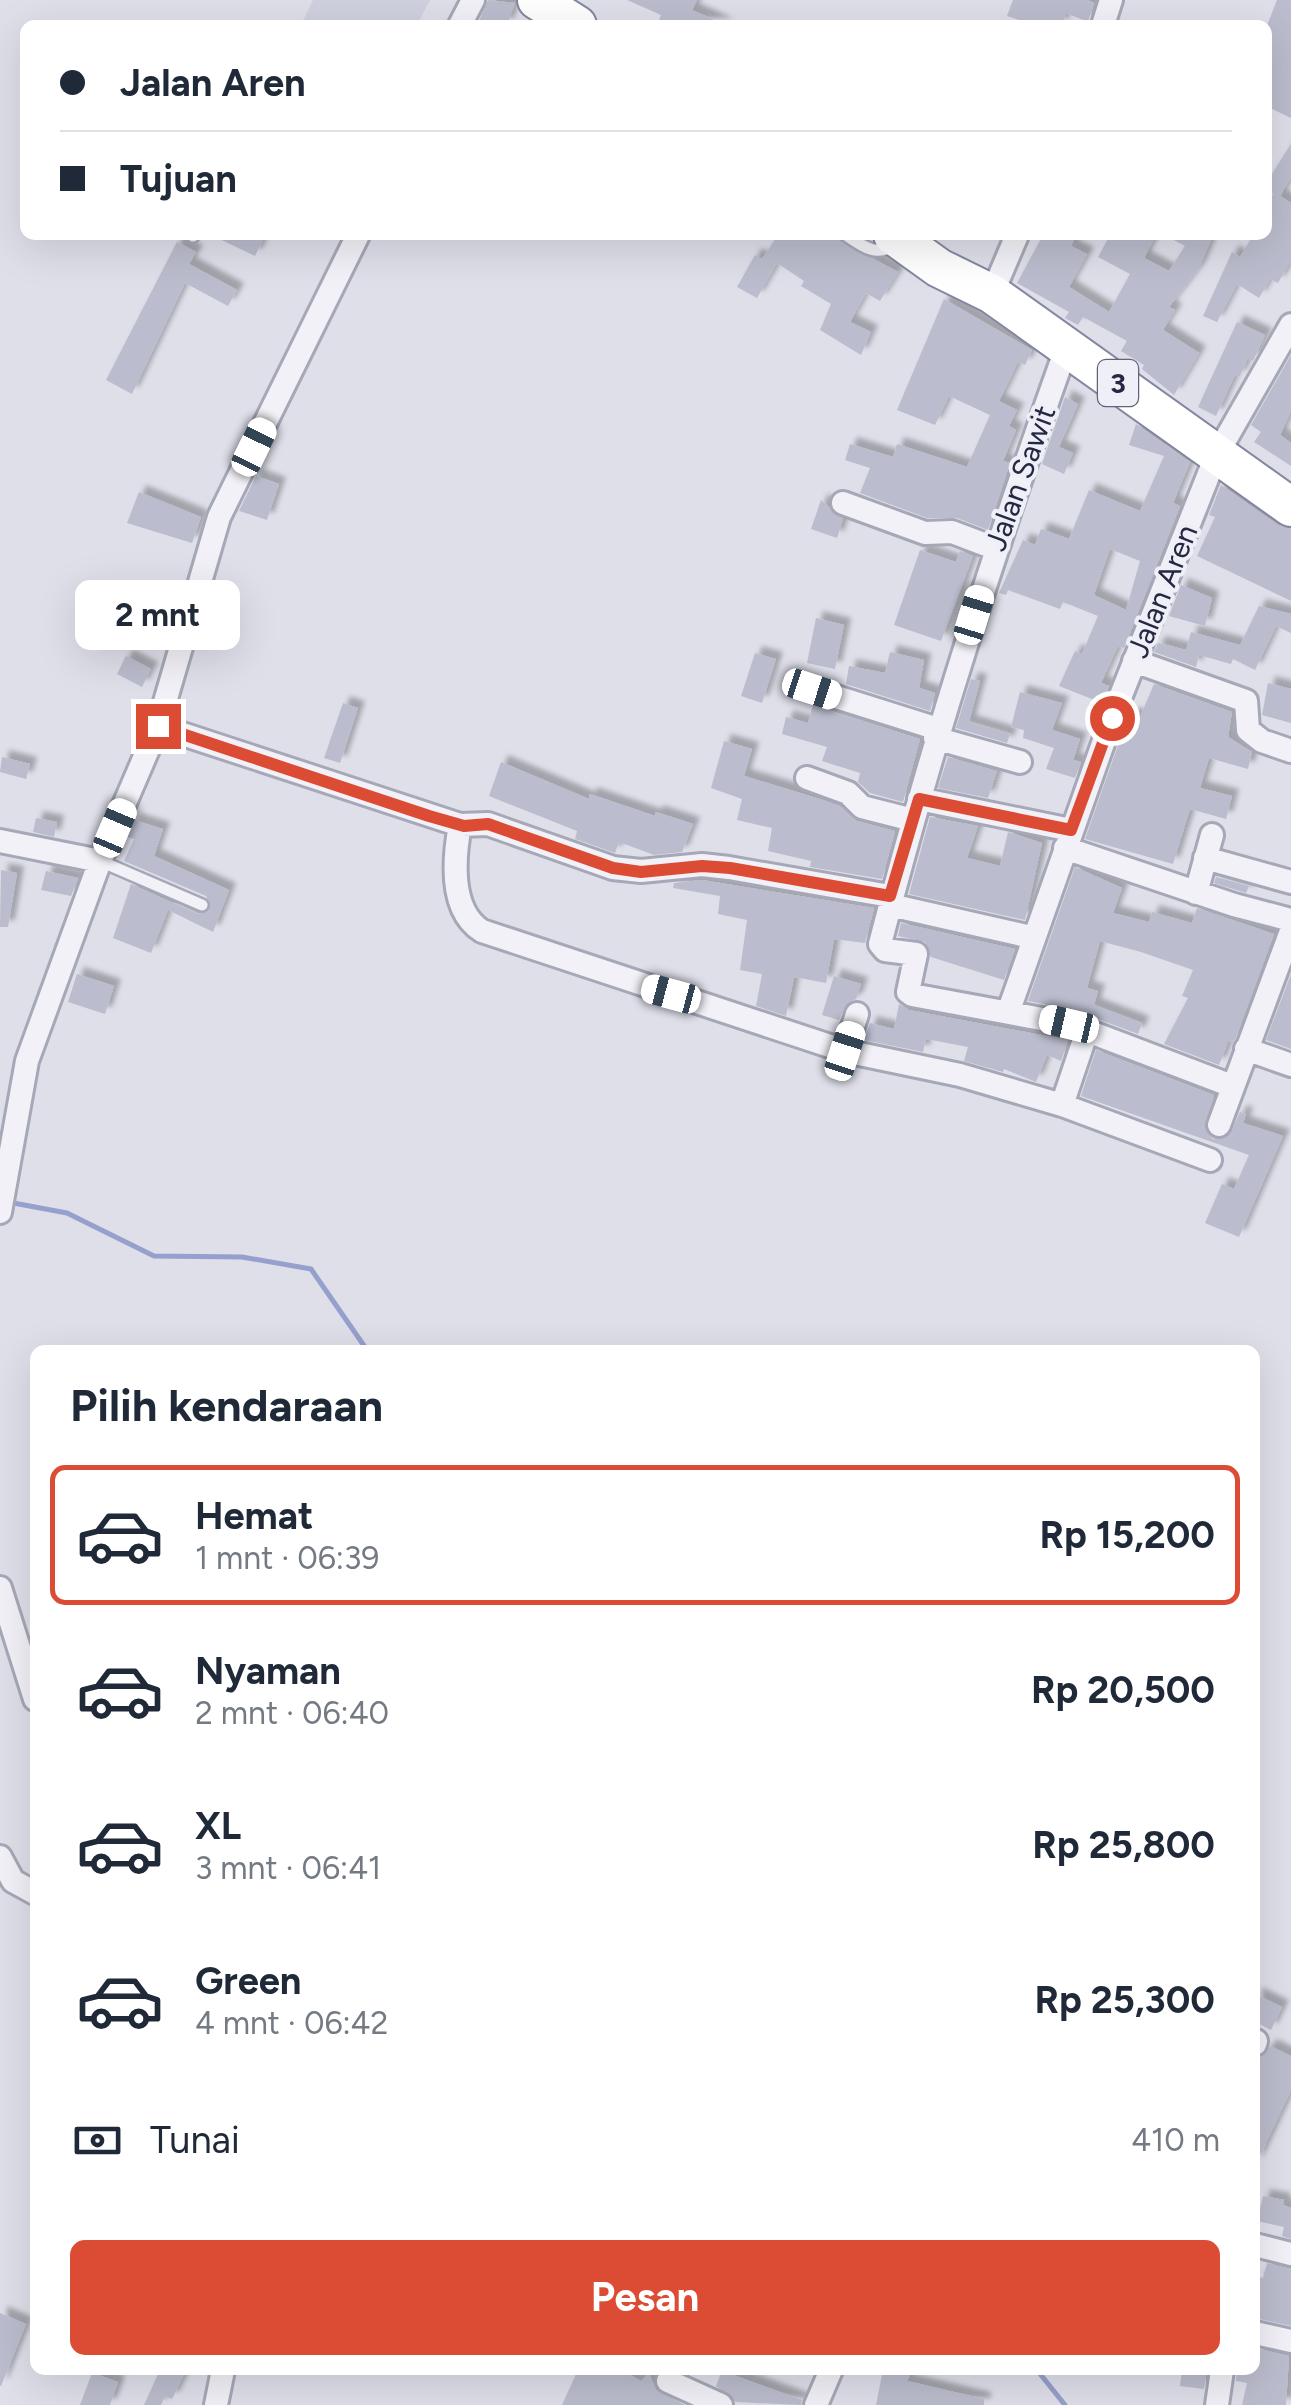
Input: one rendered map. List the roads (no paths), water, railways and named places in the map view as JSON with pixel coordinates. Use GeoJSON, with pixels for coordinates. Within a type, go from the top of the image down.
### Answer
{"type":"FeatureCollection","features":[{"type":"Feature","properties":{"kind":"highway"},"geometry":{"type":"LineString","coordinates":[[536,0],[568,20]]}},
{"type":"Feature","properties":{"kind":"highway","name":"3"},"geometry":{"type":"LineString","coordinates":[[911,247],[992,294],[1291,507]]}},
{"type":"Feature","properties":{"kind":"street"},"geometry":{"type":"LineString","coordinates":[[0,1212],[4,1166],[28,1061],[100,861],[158,726],[219,517],[356,240]]}},
{"type":"Feature","properties":{"kind":"street"},"geometry":{"type":"LineString","coordinates":[[992,294],[1015,240]]}},
{"type":"Feature","properties":{"kind":"street","name":"Jalan Aren"},"geometry":{"type":"LineString","coordinates":[[1009,1010],[1031,937],[1109,726],[1216,456],[1291,325]]}},
{"type":"Feature","properties":{"kind":"street","name":"Jalan Sawit"},"geometry":{"type":"LineString","coordinates":[[1009,1010],[908,992],[916,954],[885,950],[880,944],[937,734],[994,548],[1066,349]]}},
{"type":"Feature","properties":{"kind":"street"},"geometry":{"type":"LineString","coordinates":[[843,503],[925,533],[952,532],[994,548]]}},
{"type":"Feature","properties":{"kind":"street"},"geometry":{"type":"LineString","coordinates":[[1134,661],[1246,701],[1248,730],[1262,741],[1291,751]]}},
{"type":"Feature","properties":{"kind":"street"},"geometry":{"type":"LineString","coordinates":[[812,689],[1020,762]]}},
{"type":"Feature","properties":{"kind":"street"},"geometry":{"type":"LineString","coordinates":[[158,726],[336,788],[462,825],[488,824],[613,868],[641,872],[702,866],[730,868],[890,901],[1031,937]]}},
{"type":"Feature","properties":{"kind":"street"},"geometry":{"type":"LineString","coordinates":[[807,778],[848,793],[856,805],[916,809],[1068,839],[1196,893],[1291,920]]}},
{"type":"Feature","properties":{"kind":"street"},"geometry":{"type":"LineString","coordinates":[[462,825],[455,874],[468,919],[482,931],[845,1051],[960,1075],[1062,1104],[1210,1160]]}},
{"type":"Feature","properties":{"kind":"street"},"geometry":{"type":"LineString","coordinates":[[0,841],[100,861]]}},
{"type":"Feature","properties":{"kind":"street"},"geometry":{"type":"LineString","coordinates":[[1196,893],[1209,846],[1291,882]]}},
{"type":"Feature","properties":{"kind":"street"},"geometry":{"type":"LineString","coordinates":[[1219,1125],[1291,930]]}},
{"type":"Feature","properties":{"kind":"street"},"geometry":{"type":"LineString","coordinates":[[1009,1010],[1143,1048],[1232,1086]]}},
{"type":"Feature","properties":{"kind":"street"},"geometry":{"type":"LineString","coordinates":[[845,1051],[857,1014]]}},
{"type":"Feature","properties":{"kind":"street"},"geometry":{"type":"LineString","coordinates":[[1062,1104],[1088,1031]]}},
{"type":"Feature","properties":{"kind":"street"},"geometry":{"type":"LineString","coordinates":[[1246,1049],[1291,1066]]}},
{"type":"Feature","properties":{"kind":"street"},"geometry":{"type":"LineString","coordinates":[[0,1588],[30,1683]]}},
{"type":"Feature","properties":{"kind":"street"},"geometry":{"type":"LineString","coordinates":[[0,1857],[13,1880],[30,1890]]}},
{"type":"Feature","properties":{"kind":"street"},"geometry":{"type":"LineString","coordinates":[[1260,2246],[1291,2254]]}},
{"type":"Feature","properties":{"kind":"street"},"geometry":{"type":"LineString","coordinates":[[1260,2333],[1291,2341]]}},
{"type":"Feature","properties":{"kind":"street"},"geometry":{"type":"LineString","coordinates":[[216,2405],[222,2375]]}},
{"type":"Feature","properties":{"kind":"street"},"geometry":{"type":"LineString","coordinates":[[816,2405],[829,2375]]}},
{"type":"Feature","properties":{"kind":"street"},"geometry":{"type":"LineString","coordinates":[[1217,2405],[1221,2375]]}},
{"type":"Feature","properties":{"kind":"street"},"geometry":{"type":"LineString","coordinates":[[668,2381],[721,2405]]}},
{"type":"Feature","properties":{"kind":"lane"},"geometry":{"type":"LineString","coordinates":[[857,240],[881,251],[911,247]]}},
{"type":"Feature","properties":{"kind":"lane"},"geometry":{"type":"LineString","coordinates":[[100,861],[202,905]]}},
{"type":"Feature","properties":{"kind":"waterway"},"geometry":{"type":"LineString","coordinates":[[8,1202],[67,1213],[154,1256],[242,1257],[311,1269],[364,1345]]}},
{"type":"Feature","properties":{"kind":"waterway"},"geometry":{"type":"LineString","coordinates":[[1041,2375],[1065,2405]]}}]}
